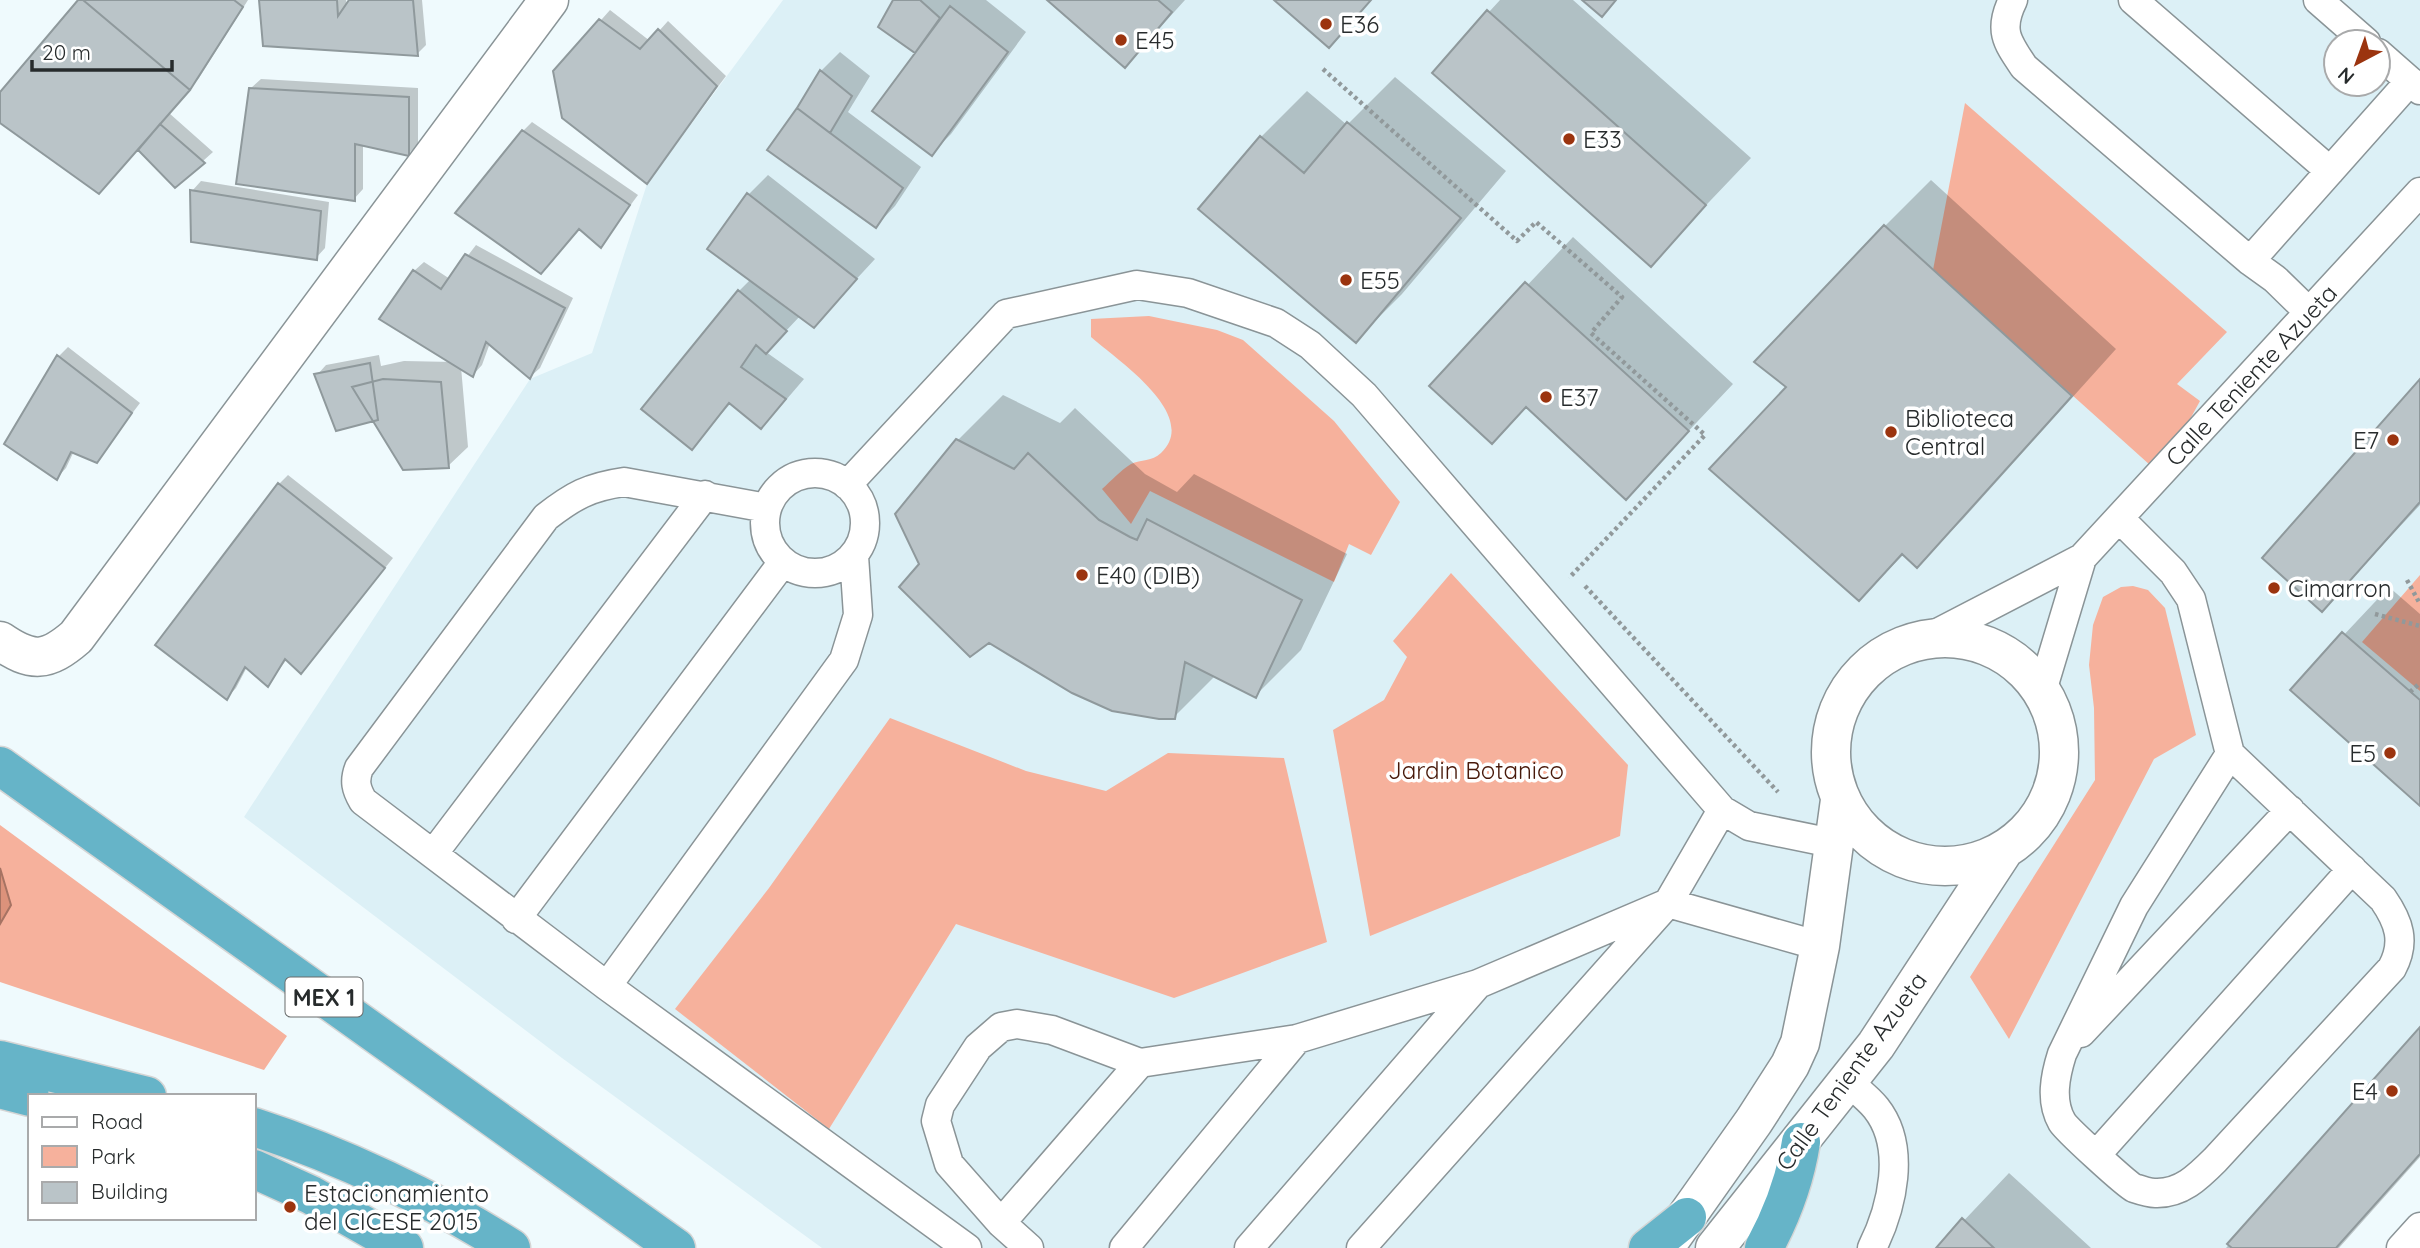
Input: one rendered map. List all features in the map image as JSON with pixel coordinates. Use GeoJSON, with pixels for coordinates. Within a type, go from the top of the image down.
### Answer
{"type":"FeatureCollection","features":[{"type":"Feature","properties":{"kind":"highway","name":"MEX 1"},"geometry":{"type":"LineString","coordinates":[[0,766],[662,1238]]}},
{"type":"Feature","properties":{"kind":"highway"},"geometry":{"type":"LineString","coordinates":[[0,1060],[139,1094]]}},
{"type":"Feature","properties":{"kind":"highway"},"geometry":{"type":"LineString","coordinates":[[0,1089],[28,1096]]}},
{"type":"Feature","properties":{"kind":"highway"},"geometry":{"type":"LineString","coordinates":[[256,1128],[282,1136],[391,1184],[449,1212],[510,1248]]}},
{"type":"Feature","properties":{"kind":"highway"},"geometry":{"type":"LineString","coordinates":[[1764,1248],[1781,1217],[1796,1177],[1801,1142]]}},
{"type":"Feature","properties":{"kind":"highway"},"geometry":{"type":"LineString","coordinates":[[256,1170],[311,1195],[404,1248]]}},
{"type":"Feature","properties":{"kind":"highway"},"geometry":{"type":"LineString","coordinates":[[1647,1248],[1687,1217]]}},
{"type":"Feature","properties":{"kind":"highway"},"geometry":{"type":"LineString","coordinates":[[662,1238],[689,1248]]}},
{"type":"Feature","properties":{"kind":"street"},"geometry":{"type":"LineString","coordinates":[[0,641],[16,652],[33,657],[49,657],[76,637],[549,0]]}},
{"type":"Feature","properties":{"kind":"street"},"geometry":{"type":"LineString","coordinates":[[1960,638],[1992,647],[2020,666],[2042,691],[2057,725],[2060,762],[2051,799],[2031,830],[2002,853],[1976,864],[1929,866],[1892,855],[1862,832],[1840,800],[1831,766],[1831,754],[1832,731],[1843,697],[1864,670],[1893,649],[1926,639],[1960,638]]}},
{"type":"Feature","properties":{"kind":"street"},"geometry":{"type":"LineString","coordinates":[[1664,1248],[1790,1065],[1806,1025],[1836,844],[1840,800]]}},
{"type":"Feature","properties":{"kind":"street","name":"Calle Teniente Azueta"},"geometry":{"type":"LineString","coordinates":[[1715,1248],[1876,1045],[2002,853]]}},
{"type":"Feature","properties":{"kind":"lane"},"geometry":{"type":"LineString","coordinates":[[2013,0],[2004,21],[2007,42],[2024,67],[2250,261],[2275,279],[2309,312]]}},
{"type":"Feature","properties":{"kind":"lane"},"geometry":{"type":"LineString","coordinates":[[2133,0],[2330,171]]}},
{"type":"Feature","properties":{"kind":"lane"},"geometry":{"type":"LineString","coordinates":[[2318,0],[2350,28]]}},
{"type":"Feature","properties":{"kind":"lane"},"geometry":{"type":"LineString","coordinates":[[2250,261],[2330,171],[2415,85],[2392,65]]}},
{"type":"Feature","properties":{"kind":"lane","name":"Calle Teniente Azueta"},"geometry":{"type":"LineString","coordinates":[[1926,639],[2082,558],[2420,192]]}},
{"type":"Feature","properties":{"kind":"lane"},"geometry":{"type":"LineString","coordinates":[[847,485],[1006,314],[1137,285],[1188,293],[1276,323],[1310,345],[1364,395],[1723,810],[1749,826],[1836,844]]}},
{"type":"Feature","properties":{"kind":"lane"},"geometry":{"type":"LineString","coordinates":[[811,473],[830,476],[847,485],[860,500],[865,520],[863,539],[854,556],[838,568],[819,573],[800,571],[783,562],[770,547],[765,527],[767,508],[776,491],[792,479],[811,473]]}},
{"type":"Feature","properties":{"kind":"lane"},"geometry":{"type":"LineString","coordinates":[[767,508],[624,482],[573,495],[546,517],[359,768],[355,779],[363,801],[516,919],[967,1248]]}},
{"type":"Feature","properties":{"kind":"lane"},"geometry":{"type":"LineString","coordinates":[[433,854],[705,495]]}},
{"type":"Feature","properties":{"kind":"lane"},"geometry":{"type":"LineString","coordinates":[[2119,518],[2173,572],[2191,598],[2230,754],[2383,899],[2395,917],[2401,937],[2399,955],[2392,968],[2197,1178],[2176,1190],[2155,1193],[2133,1187],[2063,1123],[2055,1098],[2055,1077],[2062,1054],[2134,906],[2230,754]]}},
{"type":"Feature","properties":{"kind":"lane"},"geometry":{"type":"LineString","coordinates":[[607,986],[844,660],[858,615],[854,556]]}},
{"type":"Feature","properties":{"kind":"lane","name":"Calle Teniente Azueta"},"geometry":{"type":"LineString","coordinates":[[2042,691],[2082,558]]}},
{"type":"Feature","properties":{"kind":"lane"},"geometry":{"type":"LineString","coordinates":[[516,919],[783,562]]}},
{"type":"Feature","properties":{"kind":"lane"},"geometry":{"type":"LineString","coordinates":[[1361,1248],[1668,903],[1723,810]]}},
{"type":"Feature","properties":{"kind":"lane"},"geometry":{"type":"LineString","coordinates":[[2062,1054],[2290,810]]}},
{"type":"Feature","properties":{"kind":"lane"},"geometry":{"type":"LineString","coordinates":[[2097,1154],[2352,869]]}},
{"type":"Feature","properties":{"kind":"lane"},"geometry":{"type":"LineString","coordinates":[[1029,1248],[1001,1223],[949,1164],[936,1121],[940,1105],[987,1036],[1001,1027],[1017,1024],[1052,1030],[1140,1063],[1297,1039],[1478,984],[1668,903],[1820,946]]}},
{"type":"Feature","properties":{"kind":"lane"},"geometry":{"type":"LineString","coordinates":[[1249,1248],[1478,984]]}},
{"type":"Feature","properties":{"kind":"lane"},"geometry":{"type":"LineString","coordinates":[[1124,1248],[1297,1039]]}},
{"type":"Feature","properties":{"kind":"lane"},"geometry":{"type":"LineString","coordinates":[[1001,1223],[1140,1063]]}},
{"type":"Feature","properties":{"kind":"lane"},"geometry":{"type":"LineString","coordinates":[[1848,1082],[1877,1109],[1891,1137],[1893,1173],[1889,1206],[1872,1248]]}},
{"type":"Feature","properties":{"kind":"lane"},"geometry":{"type":"LineString","coordinates":[[2401,1248],[2420,1227]]}},
{"type":"Feature","properties":{"kind":"path"},"geometry":{"type":"LineString","coordinates":[[1323,69],[1517,241],[1536,222],[1622,297],[1591,332],[1705,435],[1544,605]]}},
{"type":"Feature","properties":{"kind":"path"},"geometry":{"type":"LineString","coordinates":[[2407,580],[2420,604]]}},
{"type":"Feature","properties":{"kind":"path"},"geometry":{"type":"LineString","coordinates":[[2375,614],[2420,626]]}},
{"type":"Feature","properties":{"kind":"path"},"geometry":{"type":"LineString","coordinates":[[2410,692],[2420,683]]}},
{"type":"Feature","properties":{"kind":"shaded area"},"geometry":{"type":"Polygon","coordinates":[[[783,0],[2420,0],[2420,1146],[2334,1248],[822,1248],[562,1058],[244,817],[530,379],[592,353],[647,184],[783,0]]]}},
{"type":"Feature","properties":{"kind":"shaded area"},"geometry":{"type":"Polygon","coordinates":[[[0,868],[11,905],[0,924],[0,868]]]}},
{"type":"Feature","properties":{"kind":"green space"},"geometry":{"type":"Polygon","coordinates":[[[1965,103],[2227,332],[2177,384],[2200,401],[2160,474],[1933,270],[1965,103]]]}},
{"type":"Feature","properties":{"kind":"green space"},"geometry":{"type":"Polygon","coordinates":[[[1149,316],[1217,330],[1243,340],[1334,421],[1400,502],[1371,555],[1349,544],[1334,582],[1150,491],[1131,524],[1102,489],[1131,464],[1154,458],[1161,453],[1171,438],[1171,422],[1151,389],[1091,337],[1091,319],[1149,316]]]}},
{"type":"Feature","properties":{"kind":"green space","name":"Jardin Botanico"},"geometry":{"type":"Polygon","coordinates":[[[1451,573],[1628,765],[1620,836],[1370,936],[1333,730],[1384,700],[1407,657],[1393,641],[1451,573]]]}},
{"type":"Feature","properties":{"kind":"green space"},"geometry":{"type":"Polygon","coordinates":[[[2420,575],[2420,691],[2362,642],[2420,575]]]}},
{"type":"Feature","properties":{"kind":"green space"},"geometry":{"type":"Polygon","coordinates":[[[2133,586],[2148,590],[2165,608],[2196,735],[2154,759],[2009,1039],[1970,977],[2095,780],[2094,708],[2089,665],[2093,625],[2103,597],[2121,587],[2133,586]]]}},
{"type":"Feature","properties":{"kind":"green space"},"geometry":{"type":"Polygon","coordinates":[[[890,718],[1026,771],[1106,791],[1168,753],[1284,758],[1327,942],[1174,998],[956,924],[829,1129],[675,1009],[769,888],[890,718]]]}},
{"type":"Feature","properties":{"kind":"green space"},"geometry":{"type":"Polygon","coordinates":[[[0,825],[287,1036],[264,1070],[0,982],[0,825]]]}},
{"type":"Feature","properties":{"kind":"building"},"geometry":{"type":"Polygon","coordinates":[[[78,0],[83,0],[190,90],[99,194],[0,123],[0,92],[78,0]]]}},
{"type":"Feature","properties":{"kind":"building"},"geometry":{"type":"Polygon","coordinates":[[[83,0],[234,0],[243,7],[190,90],[83,0]]]}},
{"type":"Feature","properties":{"kind":"building"},"geometry":{"type":"Polygon","coordinates":[[[259,0],[337,0],[338,16],[349,0],[413,0],[418,56],[263,46],[259,0]]]}},
{"type":"Feature","properties":{"kind":"building"},"geometry":{"type":"Polygon","coordinates":[[[893,0],[920,0],[940,18],[915,53],[878,27],[893,0]]]}},
{"type":"Feature","properties":{"kind":"building","name":"E45"},"geometry":{"type":"Polygon","coordinates":[[[1047,0],[1158,0],[1172,12],[1125,68],[1047,0]]]}},
{"type":"Feature","properties":{"kind":"building","name":"E36"},"geometry":{"type":"Polygon","coordinates":[[[1274,0],[1371,0],[1329,48],[1274,0]]]}},
{"type":"Feature","properties":{"kind":"building"},"geometry":{"type":"Polygon","coordinates":[[[1582,0],[1616,0],[1602,17],[1582,0]]]}},
{"type":"Feature","properties":{"kind":"building"},"geometry":{"type":"Polygon","coordinates":[[[950,6],[1008,52],[932,156],[872,111],[950,6]]]}},
{"type":"Feature","properties":{"kind":"building","name":"E33"},"geometry":{"type":"Polygon","coordinates":[[[1487,10],[1706,205],[1651,267],[1432,73],[1487,10]]]}},
{"type":"Feature","properties":{"kind":"building"},"geometry":{"type":"Polygon","coordinates":[[[599,19],[640,49],[658,29],[717,86],[647,184],[562,118],[553,71],[599,19]]]}},
{"type":"Feature","properties":{"kind":"building"},"geometry":{"type":"Polygon","coordinates":[[[820,70],[852,96],[830,133],[797,108],[820,70]]]}},
{"type":"Feature","properties":{"kind":"building"},"geometry":{"type":"Polygon","coordinates":[[[249,88],[409,97],[409,156],[355,144],[355,201],[236,184],[249,88]]]}},
{"type":"Feature","properties":{"kind":"building"},"geometry":{"type":"Polygon","coordinates":[[[797,108],[903,188],[876,228],[767,150],[797,108]]]}},
{"type":"Feature","properties":{"kind":"building","name":"E55"},"geometry":{"type":"Polygon","coordinates":[[[1347,122],[1461,218],[1356,343],[1198,209],[1260,136],[1304,173],[1347,122]]]}},
{"type":"Feature","properties":{"kind":"building"},"geometry":{"type":"Polygon","coordinates":[[[160,124],[205,163],[175,188],[138,150],[160,124]]]}},
{"type":"Feature","properties":{"kind":"building"},"geometry":{"type":"Polygon","coordinates":[[[522,130],[630,205],[601,248],[579,229],[541,274],[455,213],[522,130]]]}},
{"type":"Feature","properties":{"kind":"building"},"geometry":{"type":"Polygon","coordinates":[[[190,190],[321,211],[317,260],[191,242],[190,190]]]}},
{"type":"Feature","properties":{"kind":"building"},"geometry":{"type":"Polygon","coordinates":[[[747,193],[857,279],[814,328],[707,249],[747,193]]]}},
{"type":"Feature","properties":{"kind":"building","name":"Biblioteca Central"},"geometry":{"type":"Polygon","coordinates":[[[1884,225],[2072,396],[1917,568],[1902,554],[1859,601],[1709,469],[1786,387],[1754,362],[1884,225]]]}},
{"type":"Feature","properties":{"kind":"building"},"geometry":{"type":"Polygon","coordinates":[[[465,254],[565,308],[530,379],[486,342],[473,377],[379,319],[413,270],[441,289],[465,254]]]}},
{"type":"Feature","properties":{"kind":"building","name":"E37"},"geometry":{"type":"Polygon","coordinates":[[[1525,282],[1689,431],[1626,500],[1526,407],[1492,444],[1429,386],[1525,282]]]}},
{"type":"Feature","properties":{"kind":"building"},"geometry":{"type":"Polygon","coordinates":[[[738,290],[787,331],[766,354],[756,345],[741,367],[786,399],[761,429],[729,403],[692,450],[641,409],[738,290]]]}},
{"type":"Feature","properties":{"kind":"building"},"geometry":{"type":"Polygon","coordinates":[[[57,355],[132,413],[97,463],[71,452],[57,480],[4,444],[57,355]]]}},
{"type":"Feature","properties":{"kind":"building"},"geometry":{"type":"Polygon","coordinates":[[[370,363],[378,420],[336,431],[314,374],[370,363]]]}},
{"type":"Feature","properties":{"kind":"building"},"geometry":{"type":"Polygon","coordinates":[[[383,379],[441,382],[449,468],[403,470],[352,387],[383,379]]]}},
{"type":"Feature","properties":{"kind":"building","name":"E7"},"geometry":{"type":"Polygon","coordinates":[[[2420,379],[2420,502],[2322,612],[2262,558],[2420,379]]]}},
{"type":"Feature","properties":{"kind":"building","name":"E40 (DIB)"},"geometry":{"type":"Polygon","coordinates":[[[956,439],[1014,469],[1028,453],[1099,520],[1130,537],[1137,540],[1147,519],[1302,600],[1256,698],[1185,662],[1175,719],[1159,719],[1112,711],[1072,693],[989,643],[970,657],[899,587],[919,564],[895,514],[956,439]]]}},
{"type":"Feature","properties":{"kind":"building"},"geometry":{"type":"Polygon","coordinates":[[[278,483],[385,568],[301,674],[285,659],[268,687],[245,667],[227,700],[155,645],[278,483]]]}},
{"type":"Feature","properties":{"kind":"building","name":"E5"},"geometry":{"type":"Polygon","coordinates":[[[2342,632],[2420,700],[2420,806],[2290,690],[2342,632]]]}},
{"type":"Feature","properties":{"kind":"building","name":"E4"},"geometry":{"type":"Polygon","coordinates":[[[2420,1027],[2420,1154],[2336,1248],[2232,1248],[2227,1244],[2420,1027]]]}},
{"type":"Feature","properties":{"kind":"building"},"geometry":{"type":"Polygon","coordinates":[[[1962,1218],[1994,1248],[1936,1248],[1962,1218]]]}},
{"type":"Feature","properties":{"kind":"place","name":"E36"},"geometry":{"type":"Point","coordinates":[1326,24]}},
{"type":"Feature","properties":{"kind":"place","name":"E45"},"geometry":{"type":"Point","coordinates":[1121,40]}},
{"type":"Feature","properties":{"kind":"place","name":"E33"},"geometry":{"type":"Point","coordinates":[1569,139]}},
{"type":"Feature","properties":{"kind":"place","name":"E55"},"geometry":{"type":"Point","coordinates":[1346,280]}},
{"type":"Feature","properties":{"kind":"place","name":"E37"},"geometry":{"type":"Point","coordinates":[1546,397]}},
{"type":"Feature","properties":{"kind":"place","name":"Biblioteca Central"},"geometry":{"type":"Point","coordinates":[1891,432]}},
{"type":"Feature","properties":{"kind":"place","name":"E7"},"geometry":{"type":"Point","coordinates":[2393,440]}},
{"type":"Feature","properties":{"kind":"place","name":"E40 (DIB)"},"geometry":{"type":"Point","coordinates":[1082,575]}},
{"type":"Feature","properties":{"kind":"place","name":"Cimarron"},"geometry":{"type":"Point","coordinates":[2274,588]}},
{"type":"Feature","properties":{"kind":"place","name":"E5"},"geometry":{"type":"Point","coordinates":[2390,753]}},
{"type":"Feature","properties":{"kind":"place","name":"E4"},"geometry":{"type":"Point","coordinates":[2392,1091]}},
{"type":"Feature","properties":{"kind":"place","name":"Estacionamiento del CICESE 2015"},"geometry":{"type":"Point","coordinates":[290,1207]}}]}
